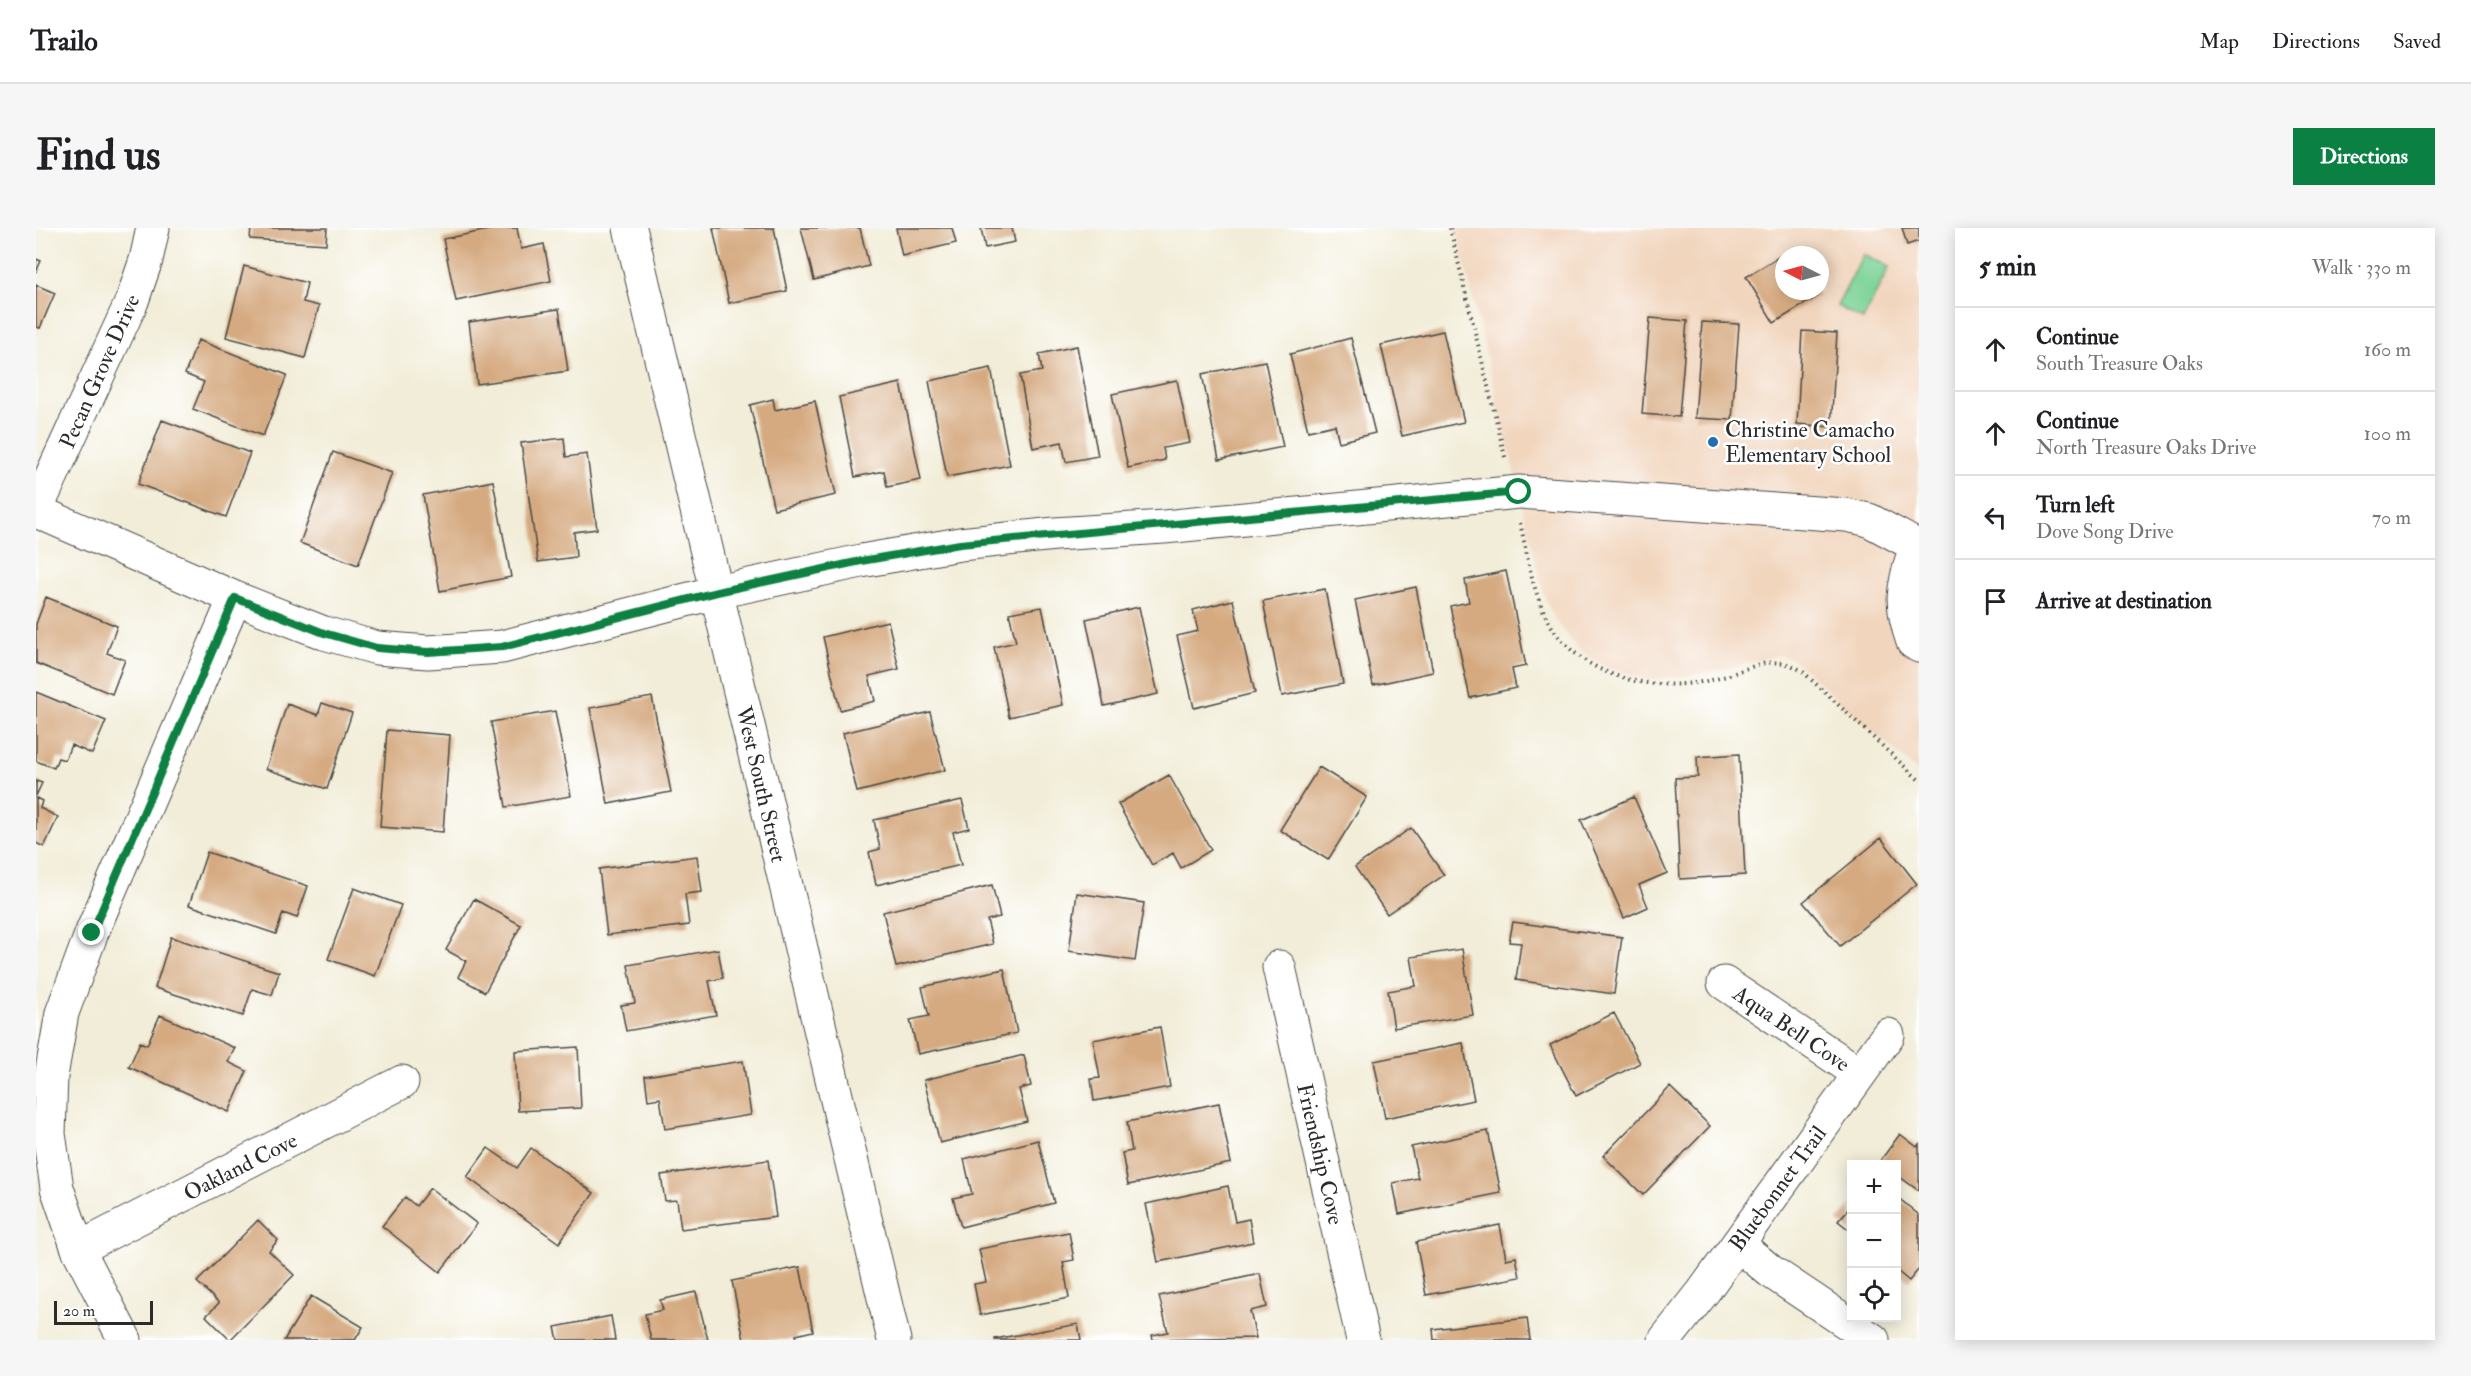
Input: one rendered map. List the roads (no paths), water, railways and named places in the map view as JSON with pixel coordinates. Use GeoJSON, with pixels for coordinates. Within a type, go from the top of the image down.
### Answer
{"type":"FeatureCollection","features":[{"type":"Feature","properties":{"kind":"street","name":"Pecan Grove Drive"},"geometry":{"type":"LineString","coordinates":[[36,510],[132,301],[146,260],[153,228]]}},
{"type":"Feature","properties":{"kind":"street","name":"West South Street"},"geometry":{"type":"LineString","coordinates":[[630,228],[894,1340]]}},
{"type":"Feature","properties":{"kind":"street"},"geometry":{"type":"LineString","coordinates":[[36,510],[235,598],[324,633],[377,648],[428,652],[502,647],[717,592],[861,561],[960,544],[1516,493],[1846,515],[1869,520],[1917,546],[1905,584],[1902,608],[1913,642],[1919,646]]}},
{"type":"Feature","properties":{"kind":"street"},"geometry":{"type":"LineString","coordinates":[[125,1340],[78,1250],[57,1188],[49,1134],[51,1076],[62,1013],[92,933],[235,598]]}},
{"type":"Feature","properties":{"kind":"street","name":"Friendship Cove"},"geometry":{"type":"LineString","coordinates":[[1279,967],[1363,1340]]}},
{"type":"Feature","properties":{"kind":"street","name":"Aqua Bell Cove"},"geometry":{"type":"LineString","coordinates":[[1724,983],[1860,1074]]}},
{"type":"Feature","properties":{"kind":"street","name":"Bluebonnet Trail"},"geometry":{"type":"LineString","coordinates":[[1665,1340],[1738,1244],[1888,1035]]}},
{"type":"Feature","properties":{"kind":"street","name":"Oakland Cove"},"geometry":{"type":"LineString","coordinates":[[78,1250],[402,1082]]}},
{"type":"Feature","properties":{"kind":"street"},"geometry":{"type":"LineString","coordinates":[[1738,1244],[1770,1271],[1874,1340]]}},
{"type":"Feature","properties":{"kind":"place","name":"Christine Camacho Elementary School"},"geometry":{"type":"Point","coordinates":[1713,442]}}]}
